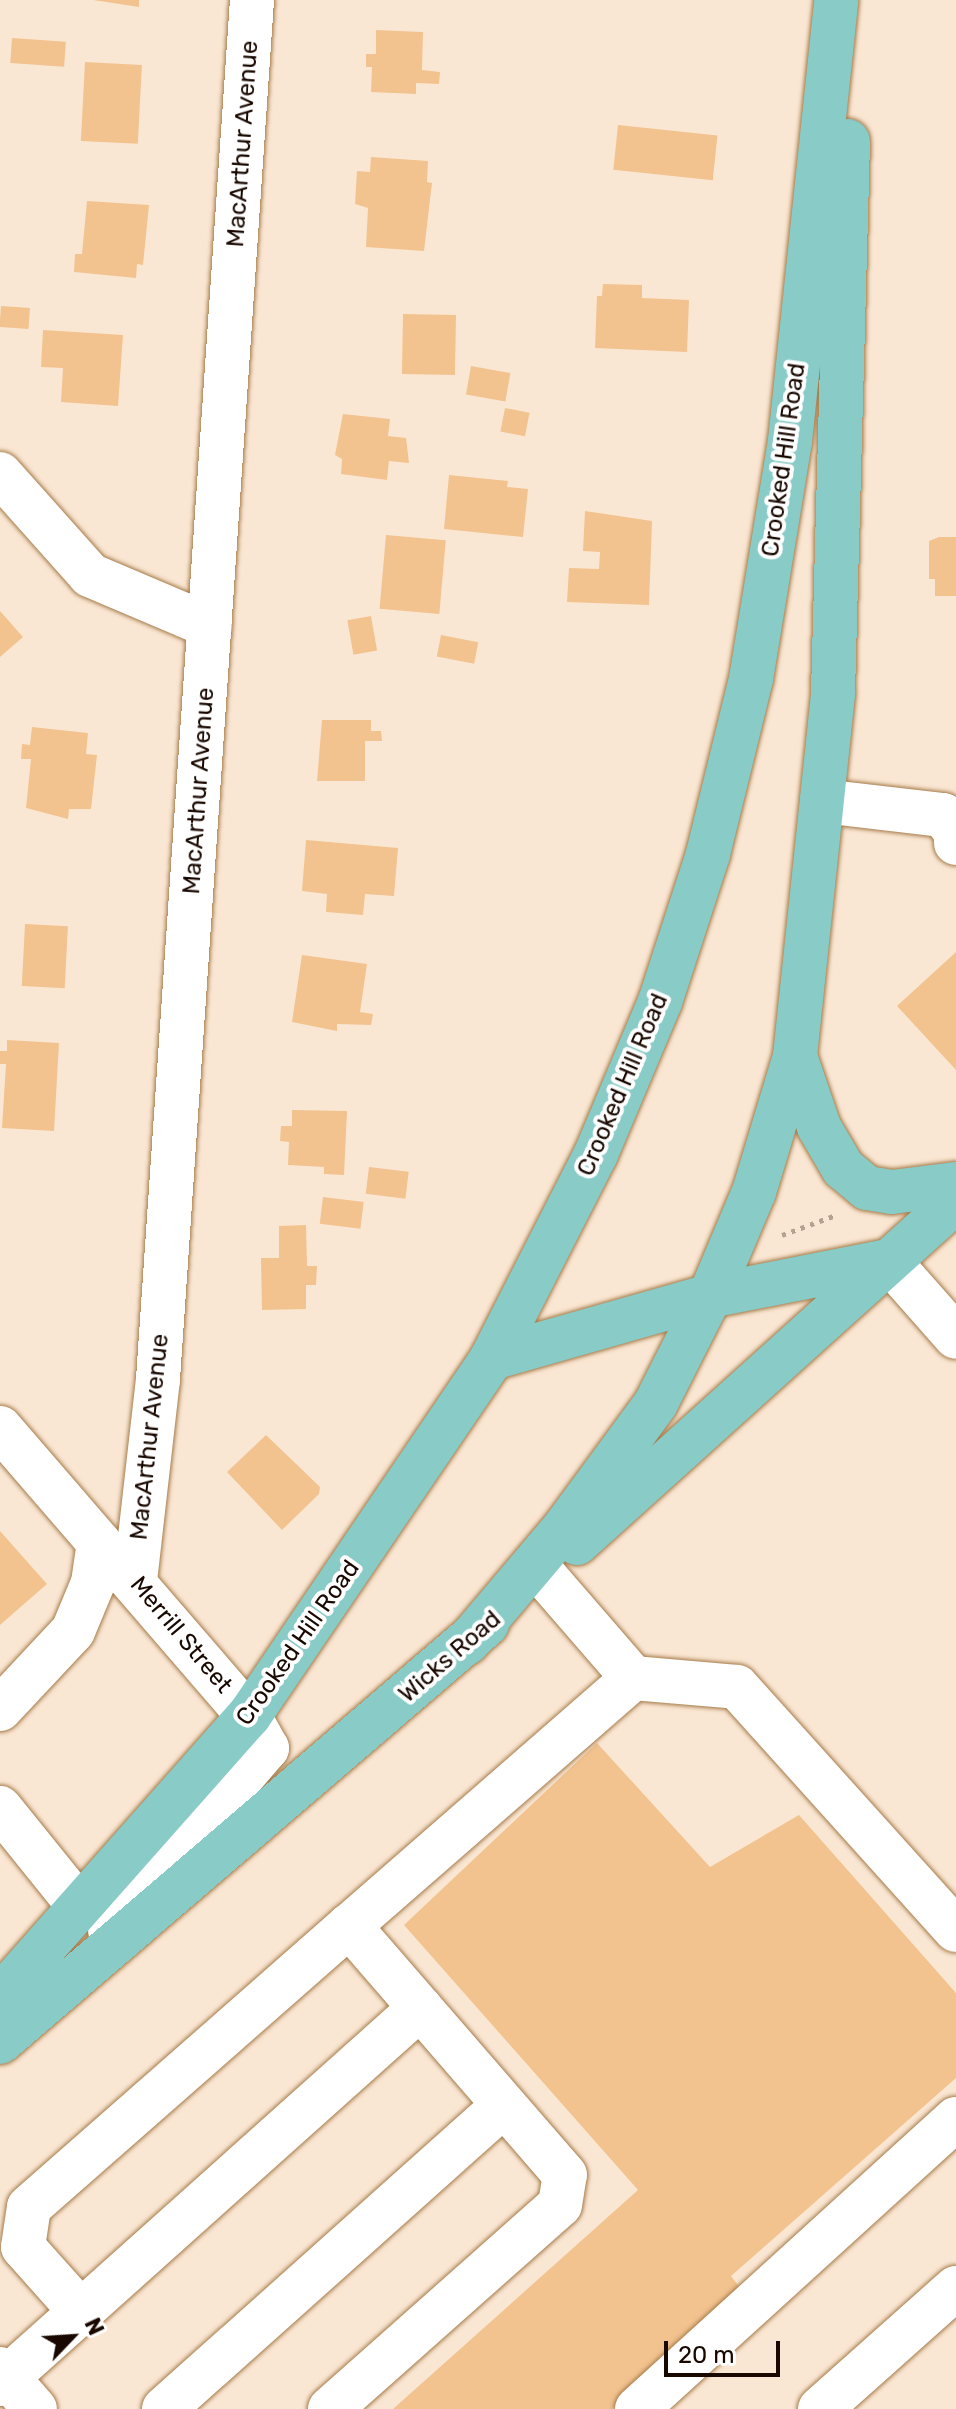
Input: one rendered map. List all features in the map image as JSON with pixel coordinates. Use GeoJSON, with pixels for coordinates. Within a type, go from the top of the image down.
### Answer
{"type":"FeatureCollection","features":[{"type":"Feature","properties":{"kind":"main road","name":"Crooked Hill Road"},"geometry":{"type":"LineString","coordinates":[[0,1997],[249,1716],[492,1358],[596,1154],[660,1002],[708,854],[751,679],[790,441],[836,0]]}},
{"type":"Feature","properties":{"kind":"main road","name":"Crooked Hill Road"},"geometry":{"type":"LineString","coordinates":[[467,1643],[565,1527],[656,1403],[710,1296],[754,1192],[795,1056],[833,693],[851,0]]}},
{"type":"Feature","properties":{"kind":"main road"},"geometry":{"type":"LineString","coordinates":[[795,1056],[819,1127],[843,1168],[867,1188],[892,1192],[956,1184]]}},
{"type":"Feature","properties":{"kind":"main road","name":"Wicks Road"},"geometry":{"type":"LineString","coordinates":[[0,2042],[467,1643],[956,1201]]}},
{"type":"Feature","properties":{"kind":"main road"},"geometry":{"type":"LineString","coordinates":[[492,1358],[710,1296],[889,1261]]}},
{"type":"Feature","properties":{"kind":"street","name":"MacArthur Avenue"},"geometry":{"type":"LineString","coordinates":[[135,1581],[158,1379],[252,0]]}},
{"type":"Feature","properties":{"kind":"street"},"geometry":{"type":"LineString","coordinates":[[0,474],[90,575],[210,626]]}},
{"type":"Feature","properties":{"kind":"street"},"geometry":{"type":"LineString","coordinates":[[822,801],[943,815],[956,832],[956,843]]}},
{"type":"Feature","properties":{"kind":"street"},"geometry":{"type":"LineString","coordinates":[[889,1261],[956,1337]]}},
{"type":"Feature","properties":{"kind":"street","name":"Merrill Street"},"geometry":{"type":"LineString","coordinates":[[0,1428],[249,1716],[267,1748],[56,1995]]}},
{"type":"Feature","properties":{"kind":"street"},"geometry":{"type":"LineString","coordinates":[[0,1709],[73,1631],[93,1583],[99,1542]]}},
{"type":"Feature","properties":{"kind":"street"},"geometry":{"type":"LineString","coordinates":[[543,1574],[633,1678],[737,1687],[956,1930]]}},
{"type":"Feature","properties":{"kind":"street"},"geometry":{"type":"LineString","coordinates":[[81,2312],[23,2247],[29,2207],[633,1678]]}},
{"type":"Feature","properties":{"kind":"street"},"geometry":{"type":"LineString","coordinates":[[0,1808],[80,1907]]}},
{"type":"Feature","properties":{"kind":"street"},"geometry":{"type":"LineString","coordinates":[[330,2409],[560,2205],[565,2175],[349,1926]]}},
{"type":"Feature","properties":{"kind":"street"},"geometry":{"type":"LineString","coordinates":[[11,2385],[81,2312],[420,2008]]}},
{"type":"Feature","properties":{"kind":"street"},"geometry":{"type":"LineString","coordinates":[[164,2409],[504,2105]]}},
{"type":"Feature","properties":{"kind":"street"},"geometry":{"type":"LineString","coordinates":[[637,2409],[956,2119]]}},
{"type":"Feature","properties":{"kind":"street"},"geometry":{"type":"LineString","coordinates":[[821,2409],[956,2288]]}},
{"type":"Feature","properties":{"kind":"path"},"geometry":{"type":"LineString","coordinates":[[766,1241],[841,1214]]}},
{"type":"Feature","properties":{"kind":"building"},"geometry":{"type":"Polygon","coordinates":[[[93,0],[139,0],[139,7],[93,0]]]}},
{"type":"Feature","properties":{"kind":"building"},"geometry":{"type":"Polygon","coordinates":[[[376,30],[423,32],[422,70],[440,72],[439,84],[416,83],[416,94],[371,92],[372,67],[366,67],[366,54],[376,54],[376,30]]]}},
{"type":"Feature","properties":{"kind":"building"},"geometry":{"type":"Polygon","coordinates":[[[12,38],[66,42],[64,67],[10,63],[12,38]]]}},
{"type":"Feature","properties":{"kind":"building"},"geometry":{"type":"Polygon","coordinates":[[[85,62],[142,65],[138,144],[81,141],[85,62]]]}},
{"type":"Feature","properties":{"kind":"building"},"geometry":{"type":"Polygon","coordinates":[[[618,125],[717,135],[713,180],[613,170],[618,125]]]}},
{"type":"Feature","properties":{"kind":"building"},"geometry":{"type":"Polygon","coordinates":[[[371,157],[428,161],[427,182],[432,183],[424,251],[366,247],[368,208],[355,204],[357,171],[370,172],[371,157]]]}},
{"type":"Feature","properties":{"kind":"building"},"geometry":{"type":"Polygon","coordinates":[[[87,201],[149,205],[143,265],[137,264],[136,278],[74,272],[75,254],[82,254],[87,201]]]}},
{"type":"Feature","properties":{"kind":"building"},"geometry":{"type":"Polygon","coordinates":[[[603,284],[642,285],[642,298],[689,300],[687,352],[595,348],[597,296],[602,296],[603,284]]]}},
{"type":"Feature","properties":{"kind":"building"},"geometry":{"type":"Polygon","coordinates":[[[1,306],[30,308],[28,329],[0,327],[1,306]]]}},
{"type":"Feature","properties":{"kind":"building"},"geometry":{"type":"Polygon","coordinates":[[[403,314],[456,315],[455,375],[402,374],[403,314]]]}},
{"type":"Feature","properties":{"kind":"building"},"geometry":{"type":"Polygon","coordinates":[[[43,330],[123,335],[118,406],[61,402],[63,368],[41,367],[43,330]]]}},
{"type":"Feature","properties":{"kind":"building"},"geometry":{"type":"Polygon","coordinates":[[[471,366],[510,373],[505,402],[466,395],[471,366]]]}},
{"type":"Feature","properties":{"kind":"building"},"geometry":{"type":"Polygon","coordinates":[[[505,408],[530,413],[525,436],[500,432],[505,408]]]}},
{"type":"Feature","properties":{"kind":"building"},"geometry":{"type":"Polygon","coordinates":[[[343,414],[390,419],[388,436],[406,438],[409,463],[389,461],[387,480],[341,474],[342,459],[335,455],[343,414]]]}},
{"type":"Feature","properties":{"kind":"building"},"geometry":{"type":"Polygon","coordinates":[[[449,475],[508,481],[507,487],[528,489],[523,537],[444,529],[449,475]]]}},
{"type":"Feature","properties":{"kind":"building"},"geometry":{"type":"Polygon","coordinates":[[[585,511],[652,521],[649,605],[567,602],[569,568],[599,569],[600,552],[583,551],[585,511]]]}},
{"type":"Feature","properties":{"kind":"building"},"geometry":{"type":"Polygon","coordinates":[[[386,535],[446,540],[439,614],[380,609],[386,535]]]}},
{"type":"Feature","properties":{"kind":"building"},"geometry":{"type":"Polygon","coordinates":[[[939,537],[956,537],[956,596],[935,596],[935,579],[929,579],[929,541],[939,537]]]}},
{"type":"Feature","properties":{"kind":"building"},"geometry":{"type":"Polygon","coordinates":[[[0,611],[23,637],[0,657],[0,611]]]}},
{"type":"Feature","properties":{"kind":"building"},"geometry":{"type":"Polygon","coordinates":[[[371,616],[377,650],[353,655],[347,620],[371,616]]]}},
{"type":"Feature","properties":{"kind":"building"},"geometry":{"type":"Polygon","coordinates":[[[441,635],[478,642],[474,664],[437,657],[441,635]]]}},
{"type":"Feature","properties":{"kind":"building"},"geometry":{"type":"Polygon","coordinates":[[[322,720],[371,720],[371,731],[381,731],[382,741],[365,741],[365,781],[317,781],[322,720]]]}},
{"type":"Feature","properties":{"kind":"building"},"geometry":{"type":"Polygon","coordinates":[[[32,727],[88,733],[86,754],[97,755],[91,809],[69,809],[68,819],[26,808],[31,759],[21,759],[22,744],[30,745],[32,727]]]}},
{"type":"Feature","properties":{"kind":"building"},"geometry":{"type":"Polygon","coordinates":[[[306,840],[398,848],[394,896],[365,894],[363,915],[326,912],[327,894],[302,891],[306,840]]]}},
{"type":"Feature","properties":{"kind":"building"},"geometry":{"type":"Polygon","coordinates":[[[25,924],[68,926],[65,988],[22,986],[25,924]]]}},
{"type":"Feature","properties":{"kind":"building"},"geometry":{"type":"Polygon","coordinates":[[[956,952],[956,1070],[897,1006],[956,952]]]}},
{"type":"Feature","properties":{"kind":"building"},"geometry":{"type":"Polygon","coordinates":[[[302,955],[367,964],[360,1012],[373,1014],[371,1025],[337,1024],[337,1031],[292,1022],[302,955]]]}},
{"type":"Feature","properties":{"kind":"building"},"geometry":{"type":"Polygon","coordinates":[[[7,1040],[59,1043],[54,1131],[2,1128],[6,1064],[0,1064],[0,1051],[7,1051],[7,1040]]]}},
{"type":"Feature","properties":{"kind":"building"},"geometry":{"type":"Polygon","coordinates":[[[292,1110],[347,1111],[344,1175],[324,1174],[324,1167],[288,1165],[289,1142],[280,1141],[281,1126],[292,1126],[292,1110]]]}},
{"type":"Feature","properties":{"kind":"building"},"geometry":{"type":"Polygon","coordinates":[[[369,1167],[409,1172],[405,1199],[366,1194],[369,1167]]]}},
{"type":"Feature","properties":{"kind":"building"},"geometry":{"type":"Polygon","coordinates":[[[323,1197],[364,1202],[360,1229],[320,1224],[323,1197]]]}},
{"type":"Feature","properties":{"kind":"building"},"geometry":{"type":"Polygon","coordinates":[[[306,1225],[307,1266],[317,1266],[316,1285],[306,1285],[306,1309],[262,1310],[261,1258],[279,1258],[279,1226],[306,1225]]]}},
{"type":"Feature","properties":{"kind":"building"},"geometry":{"type":"Polygon","coordinates":[[[266,1435],[320,1487],[319,1494],[282,1530],[227,1472],[266,1435]]]}},
{"type":"Feature","properties":{"kind":"building"},"geometry":{"type":"Polygon","coordinates":[[[0,1531],[47,1584],[0,1625],[0,1531]]]}},
{"type":"Feature","properties":{"kind":"building"},"geometry":{"type":"Polygon","coordinates":[[[597,1743],[710,1867],[799,1815],[956,1993],[956,2078],[731,2276],[743,2292],[612,2409],[393,2409],[638,2190],[404,1925],[597,1743]]]}}]}
